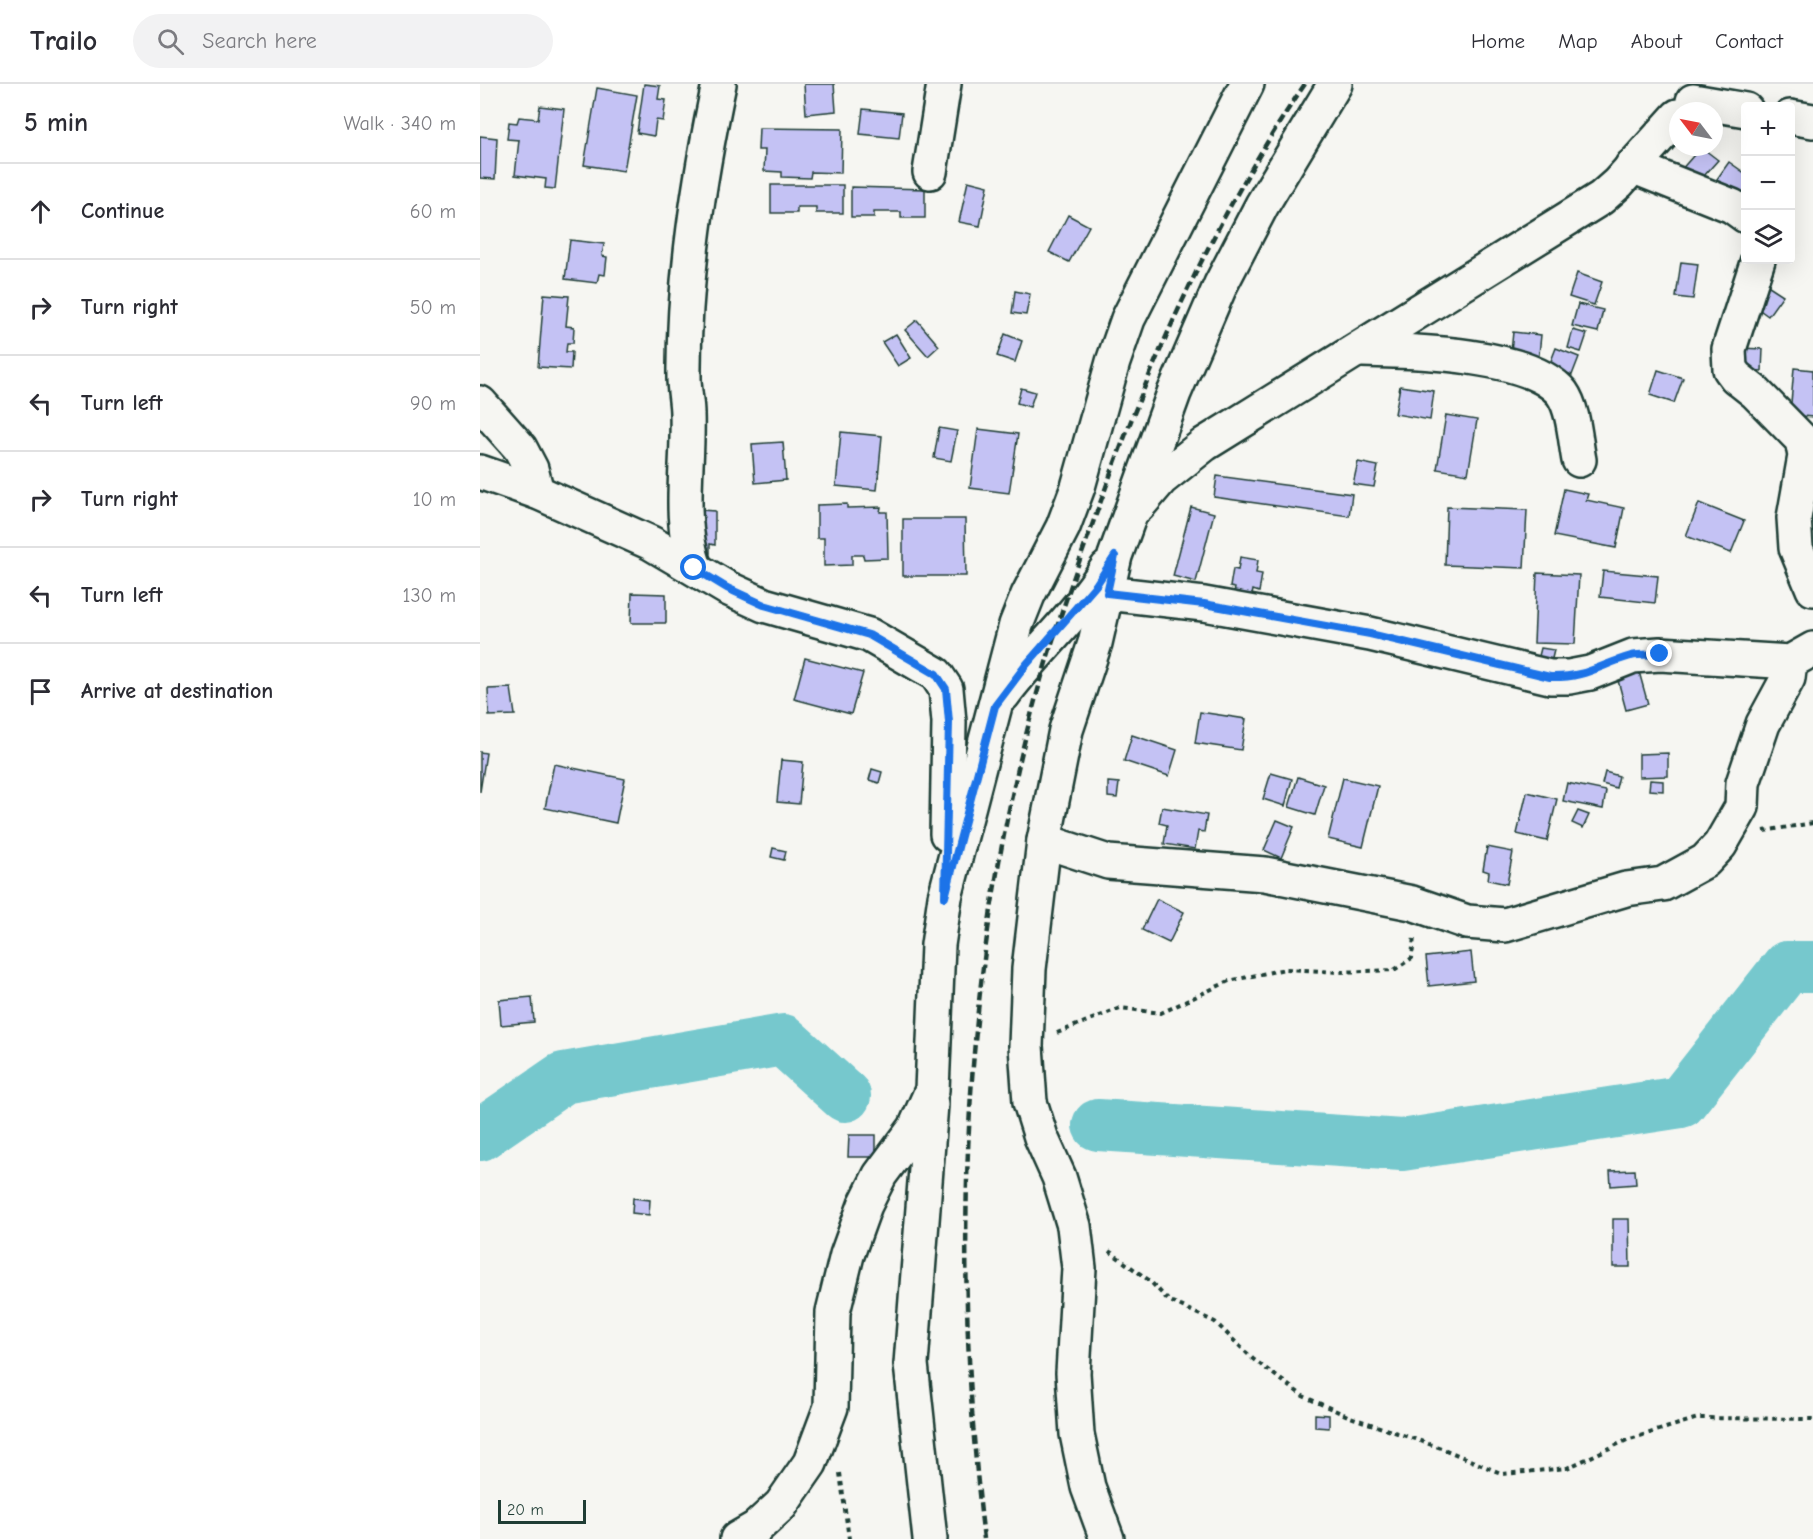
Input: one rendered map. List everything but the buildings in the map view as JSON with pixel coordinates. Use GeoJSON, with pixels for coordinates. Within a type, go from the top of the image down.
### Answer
{"type":"FeatureCollection","features":[{"type":"Feature","properties":{"kind":"street"},"geometry":{"type":"LineString","coordinates":[[694,568],[686,543],[684,521],[687,414],[683,380],[687,292],[705,150],[719,84]]}},
{"type":"Feature","properties":{"kind":"street"},"geometry":{"type":"LineString","coordinates":[[930,172],[944,84]]}},
{"type":"Feature","properties":{"kind":"street"},"geometry":{"type":"LineString","coordinates":[[930,1539],[911,1364],[932,1090],[938,945],[945,897],[1016,625],[1028,595],[1063,527],[1078,487],[1113,362],[1128,319],[1247,84]]}},
{"type":"Feature","properties":{"kind":"street"},"geometry":{"type":"LineString","coordinates":[[1107,1539],[1088,1487],[1077,1434],[1073,1373],[1079,1268],[1074,1226],[1059,1177],[1041,1137],[1030,1102],[1026,1046],[1029,969],[1044,841],[1066,730],[1095,643],[1115,556],[1174,393],[1221,284],[1262,205],[1335,84]]}},
{"type":"Feature","properties":{"kind":"street"},"geometry":{"type":"LineString","coordinates":[[1723,107],[1741,109]]}},
{"type":"Feature","properties":{"kind":"street"},"geometry":{"type":"LineString","coordinates":[[1795,118],[1813,121]]}},
{"type":"Feature","properties":{"kind":"street"},"geometry":{"type":"LineString","coordinates":[[1129,516],[1161,479],[1205,444],[1601,198],[1669,126]]}},
{"type":"Feature","properties":{"kind":"street"},"geometry":{"type":"LineString","coordinates":[[1632,166],[1732,206],[1741,212]]}},
{"type":"Feature","properties":{"kind":"street"},"geometry":{"type":"LineString","coordinates":[[1757,264],[1729,349],[1728,360],[1736,377],[1755,392],[1802,440],[1805,456],[1794,518],[1796,548],[1804,572],[1813,589]]}},
{"type":"Feature","properties":{"kind":"street"},"geometry":{"type":"LineString","coordinates":[[1357,350],[1432,352],[1488,361],[1532,373],[1554,385],[1563,395],[1568,407],[1579,460]]}},
{"type":"Feature","properties":{"kind":"street"},"geometry":{"type":"LineString","coordinates":[[480,403],[520,448],[531,469],[537,492]]}},
{"type":"Feature","properties":{"kind":"street"},"geometry":{"type":"LineString","coordinates":[[480,472],[537,492],[651,543],[727,588],[764,605],[869,635],[936,674],[946,689],[949,722],[945,897]]}},
{"type":"Feature","properties":{"kind":"street"},"geometry":{"type":"LineString","coordinates":[[995,706],[1026,665],[1096,585],[1115,556]]}},
{"type":"Feature","properties":{"kind":"street"},"geometry":{"type":"LineString","coordinates":[[1044,841],[1108,862],[1265,874],[1393,899],[1467,922],[1505,925],[1626,889],[1663,884],[1705,861],[1720,845],[1742,807],[1743,783],[1763,724],[1801,655],[1660,654],[1633,656],[1590,673],[1569,677],[1550,677],[1370,634],[1204,604],[1107,593]]}},
{"type":"Feature","properties":{"kind":"street"},"geometry":{"type":"LineString","coordinates":[[737,1539],[756,1528],[781,1505],[810,1463],[831,1407],[833,1312],[847,1255],[865,1205],[880,1175],[915,1128],[932,1090]]}},
{"type":"Feature","properties":{"kind":"path"},"geometry":{"type":"LineString","coordinates":[[1026,1046],[1101,1013],[1120,1008],[1161,1013],[1229,981],[1285,969],[1338,972],[1394,970],[1412,958],[1416,924]]}},
{"type":"Feature","properties":{"kind":"path"},"geometry":{"type":"LineString","coordinates":[[1074,1226],[1150,1281],[1168,1300],[1215,1322],[1252,1359],[1303,1396],[1350,1417],[1442,1448],[1503,1474],[1567,1468],[1627,1440],[1698,1418],[1813,1419]]}},
{"type":"Feature","properties":{"kind":"waterway"},"geometry":{"type":"LineString","coordinates":[[1098,1125],[1402,1145],[1681,1102],[1787,967],[1813,967]]}},
{"type":"Feature","properties":{"kind":"waterway"},"geometry":{"type":"LineString","coordinates":[[480,1135],[563,1078],[783,1040],[845,1096]]}},
{"type":"Feature","properties":{"kind":"railway"},"geometry":{"type":"LineString","coordinates":[[984,1539],[974,1437],[968,1335],[966,1233],[969,1131],[976,1029],[988,927],[1006,827],[1028,727],[1074,576],[1126,434],[1169,330],[1245,179],[1305,84]]}},
{"type":"Feature","properties":{"kind":"route"},"geometry":{"type":"LineString","coordinates":[[694,568],[727,588],[764,605],[869,635],[936,674],[946,689],[949,722],[950,770],[945,897],[995,706],[1026,665],[1096,585],[1115,556],[1107,593],[1204,604],[1370,634],[1550,677],[1569,677],[1590,673],[1633,656],[1660,654]]}}]}
